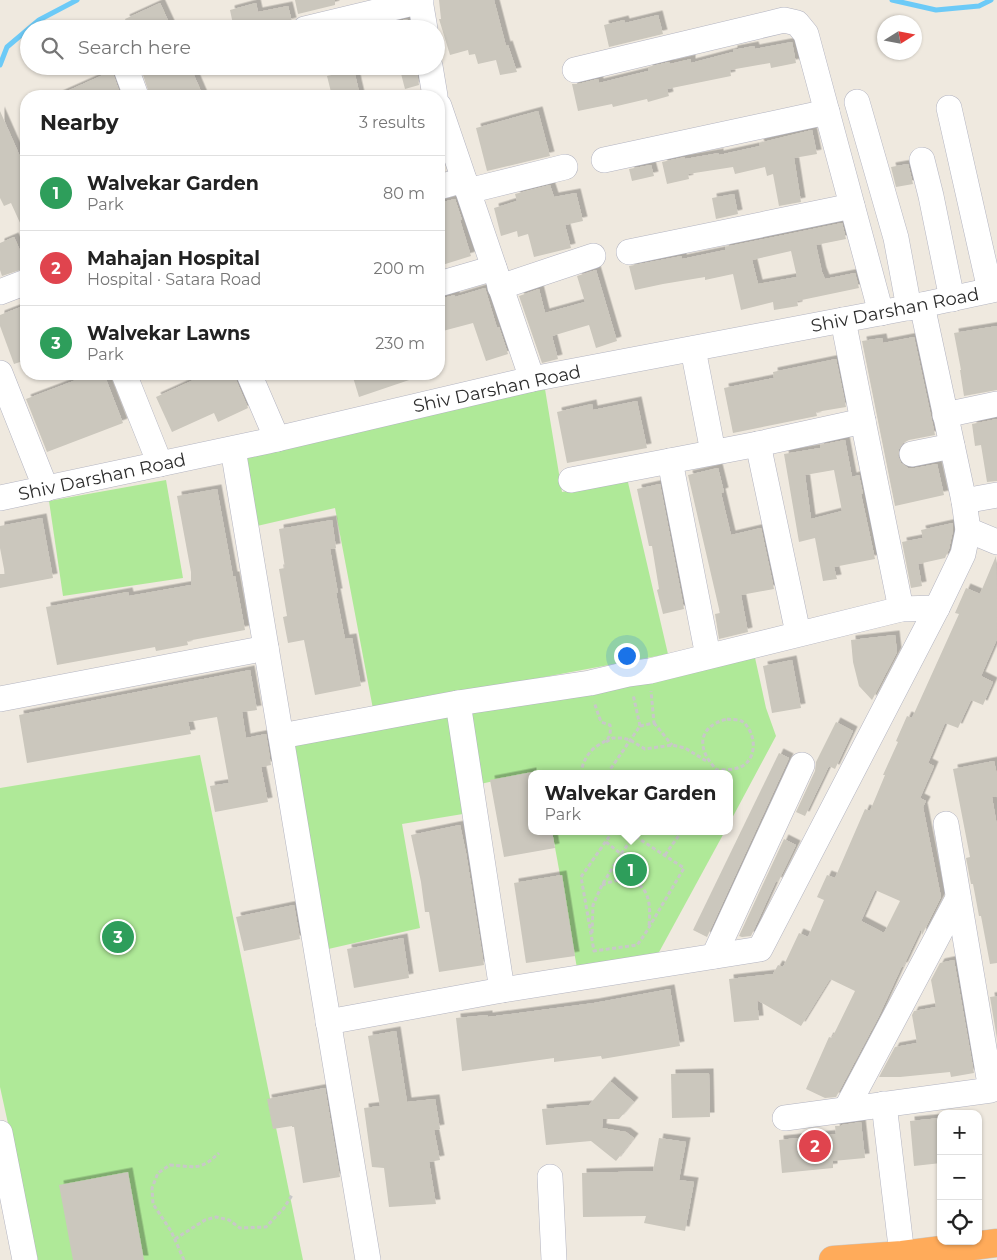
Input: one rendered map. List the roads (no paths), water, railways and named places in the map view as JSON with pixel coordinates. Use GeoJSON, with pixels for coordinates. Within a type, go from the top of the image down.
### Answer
{"type":"FeatureCollection","features":[{"type":"Feature","properties":{"kind":"highway"},"geometry":{"type":"LineString","coordinates":[[833,1260],[902,1255],[997,1243]]}},
{"type":"Feature","properties":{"kind":"street"},"geometry":{"type":"LineString","coordinates":[[341,20],[420,0],[423,20]]}},
{"type":"Feature","properties":{"kind":"street"},"geometry":{"type":"LineString","coordinates":[[575,70],[784,20],[797,23],[806,34],[882,313]]}},
{"type":"Feature","properties":{"kind":"street"},"geometry":{"type":"LineString","coordinates":[[128,75],[134,90]]}},
{"type":"Feature","properties":{"kind":"street"},"geometry":{"type":"LineString","coordinates":[[430,75],[431,90]]}},
{"type":"Feature","properties":{"kind":"street"},"geometry":{"type":"LineString","coordinates":[[328,1022],[502,990],[760,949],[936,608],[962,554],[968,530],[964,501],[945,415],[857,102]]}},
{"type":"Feature","properties":{"kind":"street"},"geometry":{"type":"LineString","coordinates":[[949,108],[994,290]]}},
{"type":"Feature","properties":{"kind":"street"},"geometry":{"type":"LineString","coordinates":[[604,160],[827,112]]}},
{"type":"Feature","properties":{"kind":"street"},"geometry":{"type":"LineString","coordinates":[[445,133],[466,186],[532,379]]}},
{"type":"Feature","properties":{"kind":"street"},"geometry":{"type":"LineString","coordinates":[[922,160],[952,299]]}},
{"type":"Feature","properties":{"kind":"street"},"geometry":{"type":"LineString","coordinates":[[445,187],[466,186],[565,167]]}},
{"type":"Feature","properties":{"kind":"street"},"geometry":{"type":"LineString","coordinates":[[629,252],[852,206]]}},
{"type":"Feature","properties":{"kind":"street"},"geometry":{"type":"LineString","coordinates":[[445,283],[497,278],[593,256]]}},
{"type":"Feature","properties":{"kind":"street"},"geometry":{"type":"LineString","coordinates":[[0,292],[20,284]]}},
{"type":"Feature","properties":{"kind":"street","name":"Shiv Darshan Road"},"geometry":{"type":"LineString","coordinates":[[0,498],[277,439],[532,379],[916,307],[994,290]]}},
{"type":"Feature","properties":{"kind":"street"},"geometry":{"type":"LineString","coordinates":[[844,320],[901,609]]}},
{"type":"Feature","properties":{"kind":"street"},"geometry":{"type":"LineString","coordinates":[[693,349],[713,452]]}},
{"type":"Feature","properties":{"kind":"street"},"geometry":{"type":"LineString","coordinates":[[126,380],[160,464]]}},
{"type":"Feature","properties":{"kind":"street"},"geometry":{"type":"LineString","coordinates":[[252,380],[277,439]]}},
{"type":"Feature","properties":{"kind":"street"},"geometry":{"type":"LineString","coordinates":[[3,387],[46,489]]}},
{"type":"Feature","properties":{"kind":"street"},"geometry":{"type":"LineString","coordinates":[[945,415],[997,404]]}},
{"type":"Feature","properties":{"kind":"street"},"geometry":{"type":"LineString","coordinates":[[571,480],[758,444],[863,421]]}},
{"type":"Feature","properties":{"kind":"street"},"geometry":{"type":"LineString","coordinates":[[758,444],[798,633]]}},
{"type":"Feature","properties":{"kind":"street"},"geometry":{"type":"LineString","coordinates":[[912,454],[952,446]]}},
{"type":"Feature","properties":{"kind":"street"},"geometry":{"type":"LineString","coordinates":[[233,448],[368,1260]]}},
{"type":"Feature","properties":{"kind":"street"},"geometry":{"type":"LineString","coordinates":[[670,460],[708,656]]}},
{"type":"Feature","properties":{"kind":"street"},"geometry":{"type":"LineString","coordinates":[[964,501],[997,495]]}},
{"type":"Feature","properties":{"kind":"street"},"geometry":{"type":"LineString","coordinates":[[968,530],[997,542]]}},
{"type":"Feature","properties":{"kind":"street"},"geometry":{"type":"LineString","coordinates":[[281,736],[458,703],[590,683],[901,609],[936,608]]}},
{"type":"Feature","properties":{"kind":"street"},"geometry":{"type":"LineString","coordinates":[[0,699],[266,648]]}},
{"type":"Feature","properties":{"kind":"street"},"geometry":{"type":"LineString","coordinates":[[458,703],[502,990]]}},
{"type":"Feature","properties":{"kind":"street"},"geometry":{"type":"LineString","coordinates":[[714,956],[802,765]]}},
{"type":"Feature","properties":{"kind":"street"},"geometry":{"type":"LineString","coordinates":[[785,1118],[991,1090],[946,824]]}},
{"type":"Feature","properties":{"kind":"street"},"geometry":{"type":"LineString","coordinates":[[846,1109],[958,898]]}},
{"type":"Feature","properties":{"kind":"street"},"geometry":{"type":"LineString","coordinates":[[884,1104],[902,1255]]}},
{"type":"Feature","properties":{"kind":"street"},"geometry":{"type":"LineString","coordinates":[[0,1133],[25,1260]]}},
{"type":"Feature","properties":{"kind":"street"},"geometry":{"type":"LineString","coordinates":[[550,1176],[554,1260]]}},
{"type":"Feature","properties":{"kind":"waterway"},"geometry":{"type":"LineString","coordinates":[[39,20],[77,0]]}},
{"type":"Feature","properties":{"kind":"waterway"},"geometry":{"type":"LineString","coordinates":[[892,0],[936,10],[979,6],[991,0]]}},
{"type":"Feature","properties":{"kind":"waterway"},"geometry":{"type":"LineString","coordinates":[[0,65],[7,47],[20,36]]}},
{"type":"Feature","properties":{"kind":"place","name":"Walvekar Garden"},"geometry":{"type":"Point","coordinates":[631,870]}},
{"type":"Feature","properties":{"kind":"place","name":"Walvekar Lawns"},"geometry":{"type":"Point","coordinates":[118,937]}},
{"type":"Feature","properties":{"kind":"place","name":"Mahajan Hospital"},"geometry":{"type":"Point","coordinates":[815,1146]}}]}
